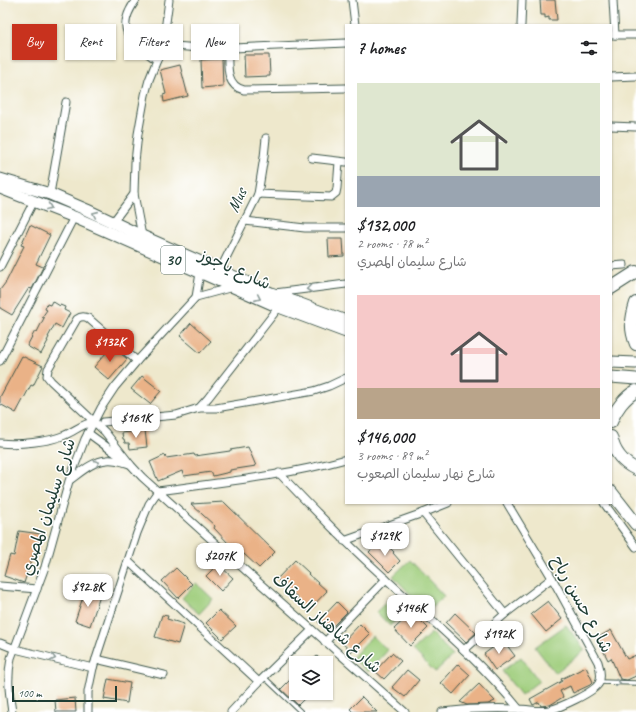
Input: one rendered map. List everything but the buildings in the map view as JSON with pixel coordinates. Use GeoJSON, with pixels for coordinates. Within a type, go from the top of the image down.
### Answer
{"type":"FeatureCollection","features":[{"type":"Feature","properties":{"kind":"highway"},"geometry":{"type":"LineString","coordinates":[[612,287],[636,272]]}},
{"type":"Feature","properties":{"kind":"highway"},"geometry":{"type":"LineString","coordinates":[[636,303],[631,326],[632,335],[636,344]]}},
{"type":"Feature","properties":{"kind":"highway"},"geometry":{"type":"LineString","coordinates":[[612,418],[626,398],[636,391]]}},
{"type":"Feature","properties":{"kind":"highway"},"geometry":{"type":"LineString","coordinates":[[612,440],[620,457],[636,469]]}},
{"type":"Feature","properties":{"kind":"highway"},"geometry":{"type":"LineString","coordinates":[[612,493],[636,524]]}},
{"type":"Feature","properties":{"kind":"main road","name":"شارع ياجوز"},"geometry":{"type":"LineString","coordinates":[[0,179],[50,194],[271,293],[345,321]]}},
{"type":"Feature","properties":{"kind":"main road","name":"شارع ياجوز"},"geometry":{"type":"LineString","coordinates":[[0,188],[74,217],[279,307],[345,332]]}},
{"type":"Feature","properties":{"kind":"main road"},"geometry":{"type":"LineString","coordinates":[[612,362],[636,363]]}},
{"type":"Feature","properties":{"kind":"main road"},"geometry":{"type":"LineString","coordinates":[[612,377],[636,379]]}},
{"type":"Feature","properties":{"kind":"street"},"geometry":{"type":"LineString","coordinates":[[125,24],[129,10],[136,0]]}},
{"type":"Feature","properties":{"kind":"street"},"geometry":{"type":"LineString","coordinates":[[166,24],[169,0]]}},
{"type":"Feature","properties":{"kind":"street"},"geometry":{"type":"LineString","coordinates":[[352,0],[355,24]]}},
{"type":"Feature","properties":{"kind":"street"},"geometry":{"type":"LineString","coordinates":[[521,24],[522,0]]}},
{"type":"Feature","properties":{"kind":"street"},"geometry":{"type":"LineString","coordinates":[[613,0],[613,35],[636,35]]}},
{"type":"Feature","properties":{"kind":"street"},"geometry":{"type":"LineString","coordinates":[[239,48],[345,43]]}},
{"type":"Feature","properties":{"kind":"street"},"geometry":{"type":"LineString","coordinates":[[142,236],[134,194],[136,148],[141,115],[149,80],[157,60]]}},
{"type":"Feature","properties":{"kind":"street"},"geometry":{"type":"LineString","coordinates":[[228,60],[229,74],[233,83],[240,89],[244,90],[345,88]]}},
{"type":"Feature","properties":{"kind":"street"},"geometry":{"type":"LineString","coordinates":[[612,77],[636,76]]}},
{"type":"Feature","properties":{"kind":"street"},"geometry":{"type":"LineString","coordinates":[[50,194],[66,102]]}},
{"type":"Feature","properties":{"kind":"street"},"geometry":{"type":"LineString","coordinates":[[612,126],[636,127]]}},
{"type":"Feature","properties":{"kind":"street","name":"Mus"},"geometry":{"type":"LineString","coordinates":[[220,270],[258,194],[266,138]]}},
{"type":"Feature","properties":{"kind":"street"},"geometry":{"type":"LineString","coordinates":[[258,194],[331,197],[336,193],[343,162],[312,158]]}},
{"type":"Feature","properties":{"kind":"street"},"geometry":{"type":"LineString","coordinates":[[113,222],[134,194]]}},
{"type":"Feature","properties":{"kind":"street"},"geometry":{"type":"LineString","coordinates":[[0,267],[34,201]]}},
{"type":"Feature","properties":{"kind":"street"},"geometry":{"type":"LineString","coordinates":[[0,361],[74,217]]}},
{"type":"Feature","properties":{"kind":"street"},"geometry":{"type":"LineString","coordinates":[[245,221],[305,228],[345,228]]}},
{"type":"Feature","properties":{"kind":"street"},"geometry":{"type":"LineString","coordinates":[[612,266],[624,265]]}},
{"type":"Feature","properties":{"kind":"street"},"geometry":{"type":"LineString","coordinates":[[200,273],[196,297],[233,287]]}},
{"type":"Feature","properties":{"kind":"street"},"geometry":{"type":"LineString","coordinates":[[271,293],[345,284]]}},
{"type":"Feature","properties":{"kind":"street","name":"شارع سليمان المصري"},"geometry":{"type":"LineString","coordinates":[[12,712],[8,682],[8,670],[11,658],[45,567],[70,480],[88,432],[101,408],[115,387],[196,297]]}},
{"type":"Feature","properties":{"kind":"street"},"geometry":{"type":"LineString","coordinates":[[103,422],[176,415],[198,408],[208,398],[279,307]]}},
{"type":"Feature","properties":{"kind":"street"},"geometry":{"type":"LineString","coordinates":[[130,464],[105,432],[47,376],[48,368],[77,319],[82,316],[88,318],[137,361]]}},
{"type":"Feature","properties":{"kind":"street"},"geometry":{"type":"LineString","coordinates":[[198,408],[216,408],[314,391],[345,378]]}},
{"type":"Feature","properties":{"kind":"street"},"geometry":{"type":"LineString","coordinates":[[101,408],[105,432]]}},
{"type":"Feature","properties":{"kind":"street"},"geometry":{"type":"LineString","coordinates":[[0,444],[26,444],[52,439],[64,436],[88,422],[94,422]]}},
{"type":"Feature","properties":{"kind":"street"},"geometry":{"type":"LineString","coordinates":[[88,432],[130,464]]}},
{"type":"Feature","properties":{"kind":"street"},"geometry":{"type":"LineString","coordinates":[[88,712],[88,692],[93,668],[137,533],[149,504],[158,491],[279,474],[345,459]]}},
{"type":"Feature","properties":{"kind":"street"},"geometry":{"type":"LineString","coordinates":[[70,480],[95,463],[107,460],[130,464]]}},
{"type":"Feature","properties":{"kind":"street","name":"شارع شاهناز السقاف"},"geometry":{"type":"LineString","coordinates":[[130,464],[204,534],[324,642],[405,712]]}},
{"type":"Feature","properties":{"kind":"street"},"geometry":{"type":"LineString","coordinates":[[279,474],[344,540],[489,673],[519,709]]}},
{"type":"Feature","properties":{"kind":"street"},"geometry":{"type":"LineString","coordinates":[[344,540],[446,504]]}},
{"type":"Feature","properties":{"kind":"street","name":"شارع حسن رباح"},"geometry":{"type":"LineString","coordinates":[[508,504],[552,578],[598,662],[600,668],[600,682]]}},
{"type":"Feature","properties":{"kind":"street"},"geometry":{"type":"LineString","coordinates":[[605,504],[636,547]]}},
{"type":"Feature","properties":{"kind":"street"},"geometry":{"type":"LineString","coordinates":[[423,513],[505,614]]}},
{"type":"Feature","properties":{"kind":"street"},"geometry":{"type":"LineString","coordinates":[[128,561],[262,679]]}},
{"type":"Feature","properties":{"kind":"street"},"geometry":{"type":"LineString","coordinates":[[464,650],[505,614],[552,578]]}},
{"type":"Feature","properties":{"kind":"street"},"geometry":{"type":"LineString","coordinates":[[324,642],[386,579]]}},
{"type":"Feature","properties":{"kind":"street"},"geometry":{"type":"LineString","coordinates":[[0,586],[37,589]]}},
{"type":"Feature","properties":{"kind":"street"},"geometry":{"type":"LineString","coordinates":[[231,712],[312,630]]}},
{"type":"Feature","properties":{"kind":"street"},"geometry":{"type":"LineString","coordinates":[[0,643],[15,649],[93,668]]}},
{"type":"Feature","properties":{"kind":"street"},"geometry":{"type":"LineString","coordinates":[[96,659],[164,675]]}},
{"type":"Feature","properties":{"kind":"street"},"geometry":{"type":"LineString","coordinates":[[442,712],[461,710],[548,710],[556,708],[588,693],[600,682]]}},
{"type":"Feature","properties":{"kind":"lane"},"geometry":{"type":"LineString","coordinates":[[262,679],[301,712]]}},
{"type":"Feature","properties":{"kind":"lane"},"geometry":{"type":"LineString","coordinates":[[600,682],[636,683]]}},
{"type":"Feature","properties":{"kind":"green space"},"geometry":{"type":"Polygon","coordinates":[[[410,560],[444,596],[427,612],[393,576],[410,560]]]}},
{"type":"Feature","properties":{"kind":"green space"},"geometry":{"type":"Polygon","coordinates":[[[196,583],[213,599],[199,614],[182,598],[196,583]]]}},
{"type":"Feature","properties":{"kind":"green space"},"geometry":{"type":"Polygon","coordinates":[[[394,594],[408,608],[390,626],[376,612],[394,594]]]}},
{"type":"Feature","properties":{"kind":"green space"},"geometry":{"type":"Polygon","coordinates":[[[566,625],[585,650],[555,673],[535,647],[566,625]]]}},
{"type":"Feature","properties":{"kind":"green space"},"geometry":{"type":"Polygon","coordinates":[[[431,633],[453,655],[435,672],[413,650],[431,633]]]}},
{"type":"Feature","properties":{"kind":"green space"},"geometry":{"type":"Polygon","coordinates":[[[372,636],[388,650],[368,672],[352,658],[372,636]]]}},
{"type":"Feature","properties":{"kind":"green space"},"geometry":{"type":"Polygon","coordinates":[[[521,657],[539,681],[521,695],[502,671],[521,657]]]}}]}
